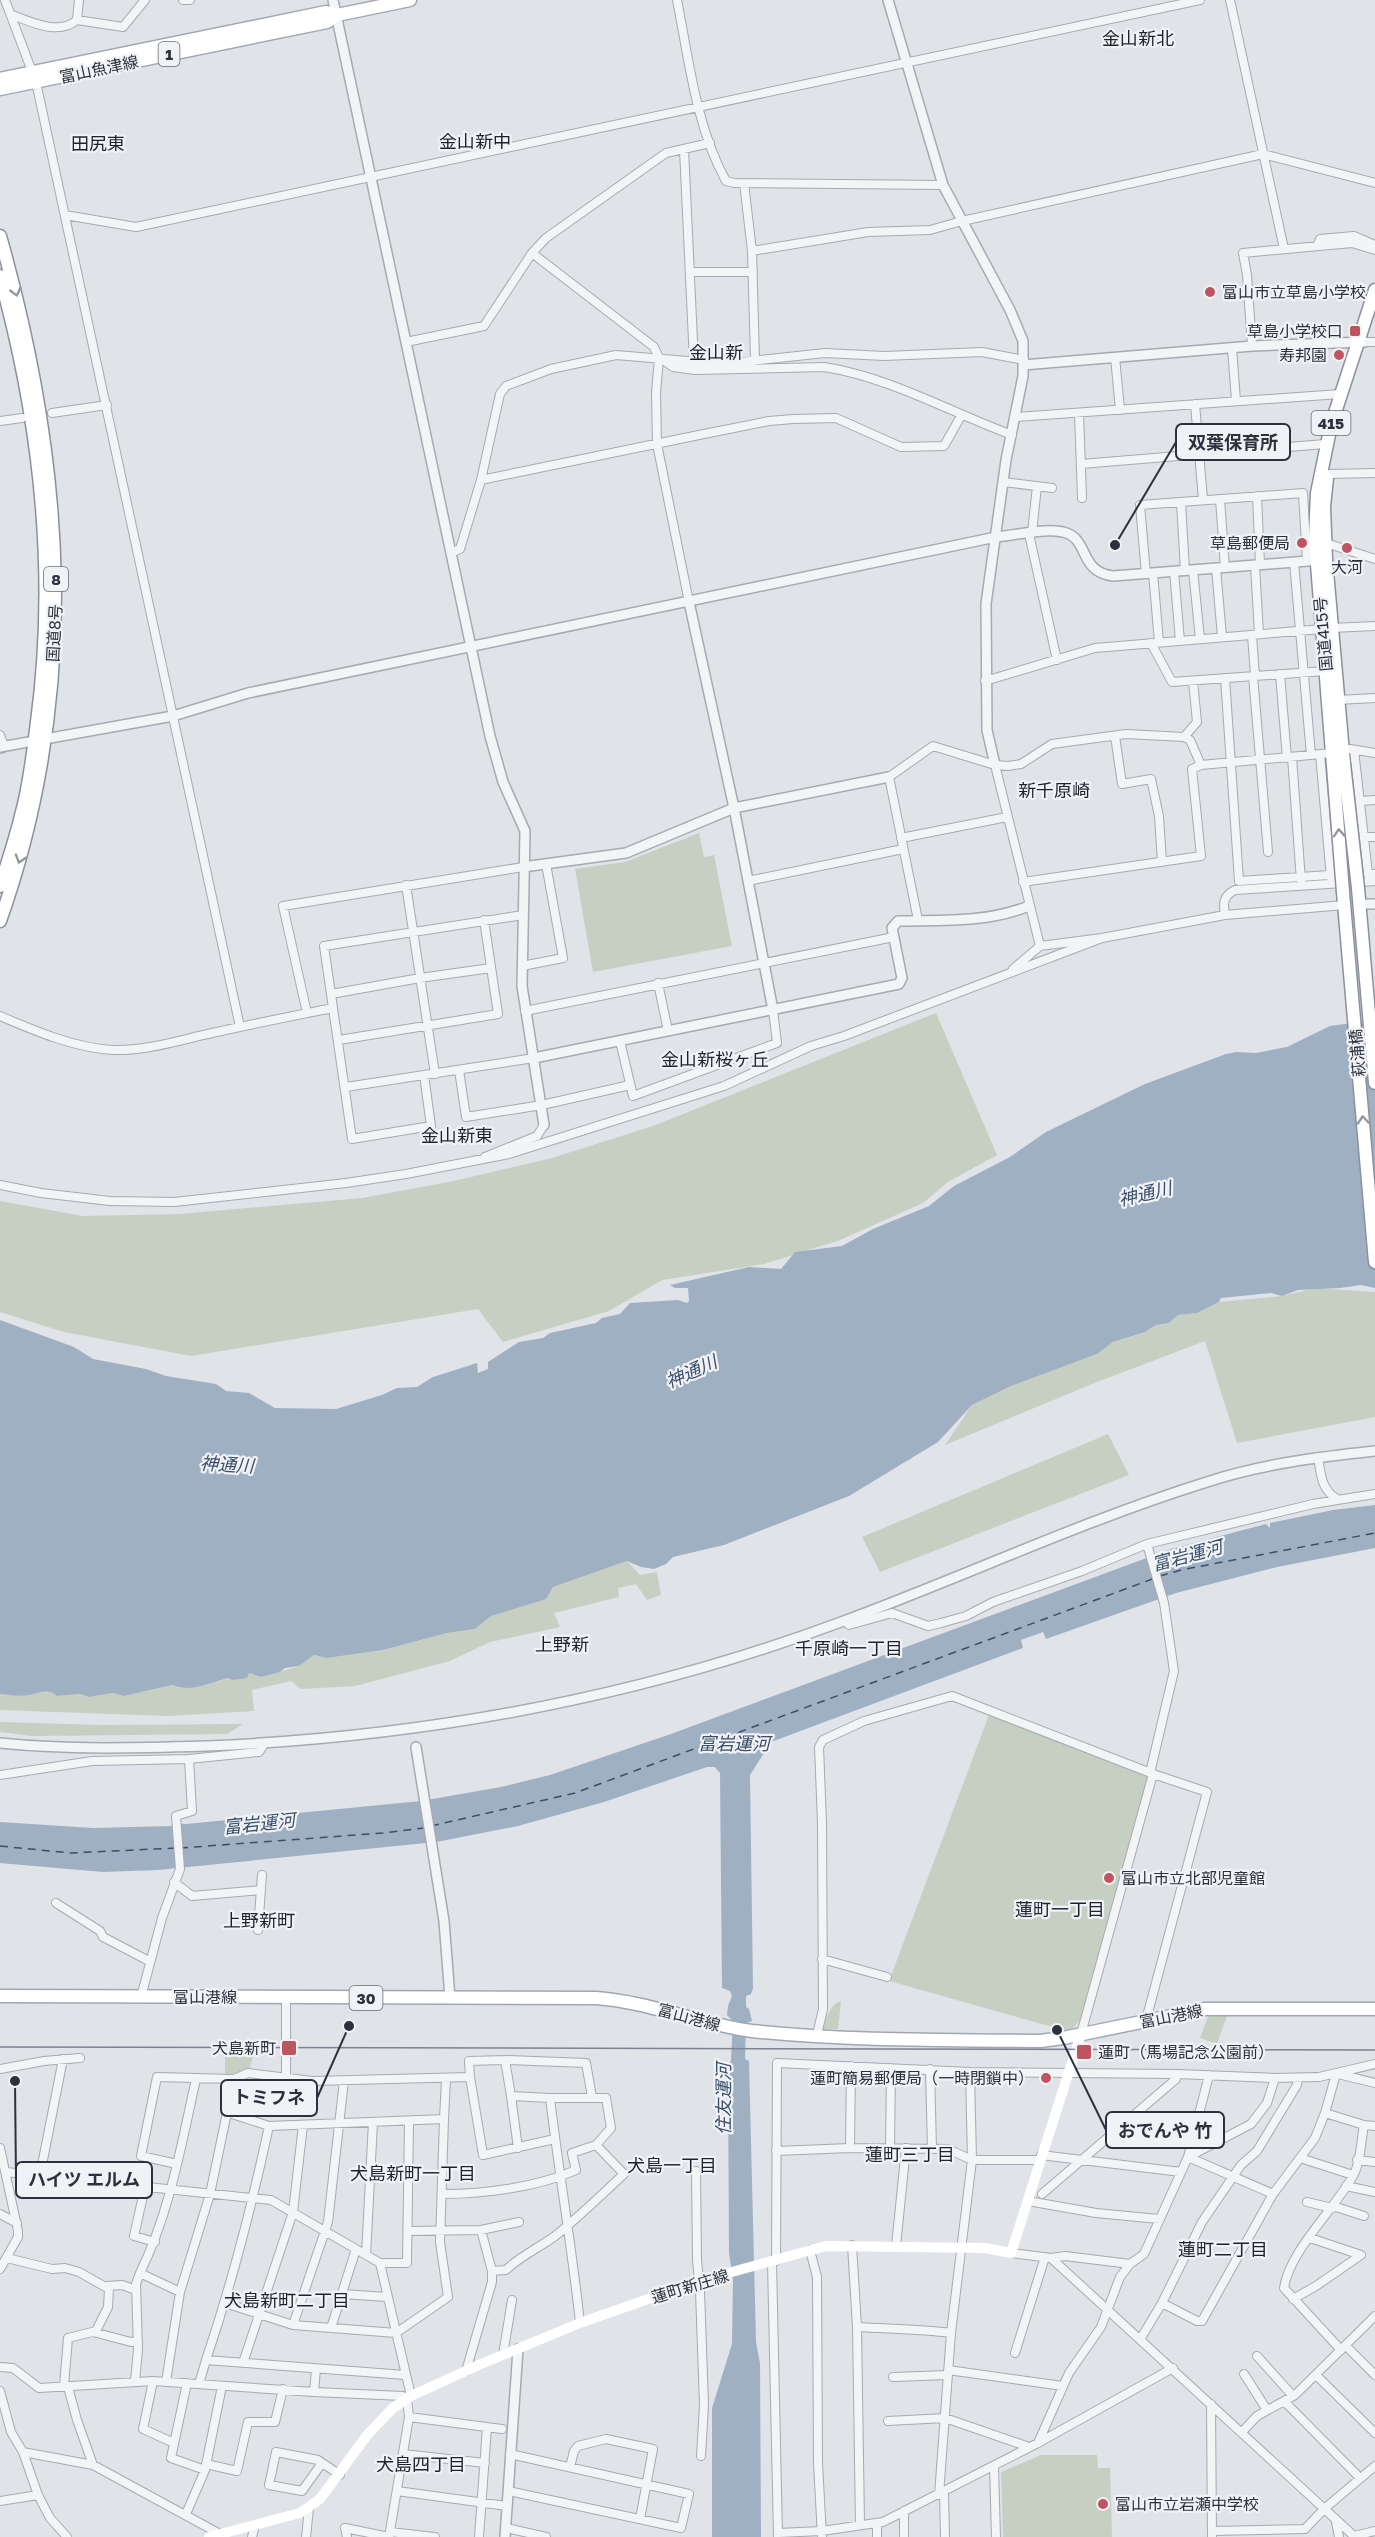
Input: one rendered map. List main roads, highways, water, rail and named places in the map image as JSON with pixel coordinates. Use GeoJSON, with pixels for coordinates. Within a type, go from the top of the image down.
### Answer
{"type":"FeatureCollection","features":[{"type":"Feature","properties":{"kind":"main road","name":"富山魚津線"},"geometry":{"type":"LineString","coordinates":[[0,79],[34,77],[327,22],[337,15],[410,0]]}},
{"type":"Feature","properties":{"kind":"main road","name":"富山魚津線"},"geometry":{"type":"LineString","coordinates":[[0,89],[34,77]]}},
{"type":"Feature","properties":{"kind":"main road","name":"国道8号"},"geometry":{"type":"LineString","coordinates":[[0,236],[31,358],[50,482],[56,569],[56,632],[40,740],[23,810],[0,886]]}},
{"type":"Feature","properties":{"kind":"main road","name":"国道8号"},"geometry":{"type":"LineString","coordinates":[[0,276],[21,361],[40,485],[46,565],[40,740],[34,802],[24,848],[0,921]]}},
{"type":"Feature","properties":{"kind":"main road","name":"国道415号"},"geometry":{"type":"LineString","coordinates":[[1360,910],[1369,880],[1334,756],[1337,700],[1317,561],[1317,493],[1325,444],[1340,394],[1366,342],[1375,290]]}},
{"type":"Feature","properties":{"kind":"main road","name":"国道415号"},"geometry":{"type":"LineString","coordinates":[[1317,561],[1326,543],[1324,507],[1335,438],[1375,313]]}},
{"type":"Feature","properties":{"kind":"main road","name":"国道415号"},"geometry":{"type":"LineString","coordinates":[[1327,629],[1326,671],[1345,910]]}},
{"type":"Feature","properties":{"kind":"main road","name":"萩浦橋"},"geometry":{"type":"LineString","coordinates":[[1345,910],[1375,1262]]}},
{"type":"Feature","properties":{"kind":"main road","name":"萩浦橋"},"geometry":{"type":"LineString","coordinates":[[1360,910],[1375,1083]]}},
{"type":"Feature","properties":{"kind":"main road","name":"富山港線"},"geometry":{"type":"LineString","coordinates":[[0,1996],[615,2000],[635,2002],[728,2027],[753,2031],[885,2039],[1040,2041],[1205,2008],[1375,2009]]}},
{"type":"Feature","properties":{"kind":"main road","name":"蓮町新庄線"},"geometry":{"type":"LineString","coordinates":[[209,2537],[309,2508],[320,2499],[340,2475],[384,2416],[409,2398],[466,2371],[580,2323],[699,2282],[826,2246],[985,2248],[1011,2253],[1081,2034]]}},
{"type":"Feature","properties":{"kind":"water","name":"神通川"},"geometry":{"type":"Polygon","coordinates":[[[1375,1020],[1375,1288],[1361,1285],[1298,1290],[1282,1296],[1271,1293],[1221,1298],[1219,1302],[1197,1313],[1178,1315],[1169,1323],[1156,1325],[1145,1332],[1113,1342],[1097,1354],[1011,1386],[972,1405],[938,1442],[849,1496],[724,1545],[673,1557],[666,1564],[654,1569],[627,1561],[553,1587],[546,1599],[491,1616],[475,1629],[447,1633],[383,1650],[327,1658],[314,1655],[299,1666],[285,1668],[280,1672],[261,1677],[249,1673],[247,1678],[233,1680],[228,1678],[192,1688],[172,1685],[124,1696],[113,1693],[89,1697],[80,1694],[57,1696],[47,1692],[23,1696],[0,1694],[0,1320],[74,1347],[93,1359],[146,1369],[166,1376],[216,1384],[226,1391],[249,1393],[275,1408],[336,1409],[397,1388],[417,1387],[433,1377],[477,1363],[478,1373],[488,1369],[488,1362],[519,1342],[543,1338],[550,1333],[596,1323],[602,1318],[620,1314],[630,1303],[678,1300],[687,1303],[689,1301],[688,1288],[675,1288],[670,1285],[749,1267],[781,1269],[795,1252],[842,1246],[873,1229],[929,1206],[954,1186],[1010,1157],[1046,1132],[1145,1084],[1226,1054],[1256,1053],[1287,1047],[1330,1026],[1375,1020]]]}},
{"type":"Feature","properties":{"kind":"water","name":"富岩運河"},"geometry":{"type":"Polygon","coordinates":[[[1375,1505],[1375,1548],[1277,1567],[1176,1593],[1046,1639],[1043,1632],[1021,1640],[1023,1648],[771,1742],[750,1775],[753,1988],[751,1994],[746,1996],[746,2007],[749,2009],[752,2021],[746,2023],[745,2059],[749,2061],[756,2342],[760,2363],[761,2537],[712,2537],[712,2408],[732,2344],[733,2280],[729,2253],[728,2070],[731,2060],[733,2021],[727,2015],[732,1996],[730,1991],[722,1988],[720,1773],[715,1767],[707,1767],[604,1802],[518,1826],[436,1842],[158,1870],[103,1872],[0,1863],[0,1822],[93,1828],[171,1826],[173,1823],[186,1824],[421,1801],[501,1787],[550,1775],[671,1734],[1171,1549],[1266,1524],[1270,1528],[1270,1523],[1333,1510],[1375,1505]]]}},
{"type":"Feature","properties":{"kind":"waterway"},"geometry":{"type":"LineString","coordinates":[[0,753],[5,752]]}},
{"type":"Feature","properties":{"kind":"tram line"},"geometry":{"type":"LineString","coordinates":[[0,2047],[1375,2050]]}},
{"type":"Feature","properties":{"kind":"place","name":"富山市立草島小学校"},"geometry":{"type":"Point","coordinates":[1210,292]}},
{"type":"Feature","properties":{"kind":"place","name":"草島小学校口"},"geometry":{"type":"Point","coordinates":[1355,331]}},
{"type":"Feature","properties":{"kind":"place","name":"寿邦園"},"geometry":{"type":"Point","coordinates":[1339,355]}},
{"type":"Feature","properties":{"kind":"place","name":"草島郵便局"},"geometry":{"type":"Point","coordinates":[1302,543]}},
{"type":"Feature","properties":{"kind":"place","name":"双葉保育所"},"geometry":{"type":"Point","coordinates":[1115,545]}},
{"type":"Feature","properties":{"kind":"place","name":"大河"},"geometry":{"type":"Point","coordinates":[1347,548]}},
{"type":"Feature","properties":{"kind":"place","name":"富山市立北部児童館"},"geometry":{"type":"Point","coordinates":[1109,1878]}},
{"type":"Feature","properties":{"kind":"place","name":"トミフネ"},"geometry":{"type":"Point","coordinates":[349,2026]}},
{"type":"Feature","properties":{"kind":"place","name":"おでんや 竹"},"geometry":{"type":"Point","coordinates":[1057,2030]}},
{"type":"Feature","properties":{"kind":"place","name":"犬島新町"},"geometry":{"type":"Point","coordinates":[289,2048]}},
{"type":"Feature","properties":{"kind":"place","name":"蓮町（馬場記念公園前）"},"geometry":{"type":"Point","coordinates":[1084,2052]}},
{"type":"Feature","properties":{"kind":"place","name":"蓮町簡易郵便局（一時閉鎖中）"},"geometry":{"type":"Point","coordinates":[1046,2078]}},
{"type":"Feature","properties":{"kind":"place","name":"ハイツ エルム"},"geometry":{"type":"Point","coordinates":[15,2081]}},
{"type":"Feature","properties":{"kind":"place","name":"富山市立岩瀬中学校"},"geometry":{"type":"Point","coordinates":[1103,2504]}},
{"type":"Feature","properties":{"kind":"district","name":"金山新北"},"geometry":{"type":"Point","coordinates":[1138,38]}},
{"type":"Feature","properties":{"kind":"district","name":"金山新中"},"geometry":{"type":"Point","coordinates":[475,141]}},
{"type":"Feature","properties":{"kind":"district","name":"田尻東"},"geometry":{"type":"Point","coordinates":[98,143]}},
{"type":"Feature","properties":{"kind":"district","name":"金山新"},"geometry":{"type":"Point","coordinates":[716,352]}},
{"type":"Feature","properties":{"kind":"district","name":"新千原崎"},"geometry":{"type":"Point","coordinates":[1054,790]}},
{"type":"Feature","properties":{"kind":"district","name":"金山新桜ヶ丘"},"geometry":{"type":"Point","coordinates":[715,1059]}},
{"type":"Feature","properties":{"kind":"district","name":"金山新東"},"geometry":{"type":"Point","coordinates":[457,1135]}},
{"type":"Feature","properties":{"kind":"district","name":"上野新"},"geometry":{"type":"Point","coordinates":[562,1644]}},
{"type":"Feature","properties":{"kind":"district","name":"千原崎一丁目"},"geometry":{"type":"Point","coordinates":[849,1648]}},
{"type":"Feature","properties":{"kind":"district","name":"蓮町一丁目"},"geometry":{"type":"Point","coordinates":[1060,1909]}},
{"type":"Feature","properties":{"kind":"district","name":"上野新町"},"geometry":{"type":"Point","coordinates":[259,1920]}},
{"type":"Feature","properties":{"kind":"district","name":"蓮町三丁目"},"geometry":{"type":"Point","coordinates":[910,2154]}},
{"type":"Feature","properties":{"kind":"district","name":"犬島一丁目"},"geometry":{"type":"Point","coordinates":[672,2165]}},
{"type":"Feature","properties":{"kind":"district","name":"犬島新町一丁目"},"geometry":{"type":"Point","coordinates":[413,2173]}},
{"type":"Feature","properties":{"kind":"district","name":"蓮町二丁目"},"geometry":{"type":"Point","coordinates":[1223,2249]}},
{"type":"Feature","properties":{"kind":"district","name":"犬島新町二丁目"},"geometry":{"type":"Point","coordinates":[287,2300]}},
{"type":"Feature","properties":{"kind":"district","name":"犬島四丁目"},"geometry":{"type":"Point","coordinates":[421,2464]}},
{"type":"Feature","properties":{"kind":"water label","name":"住友運河"},"geometry":{"type":"Point","coordinates":[723,2099]}}]}
